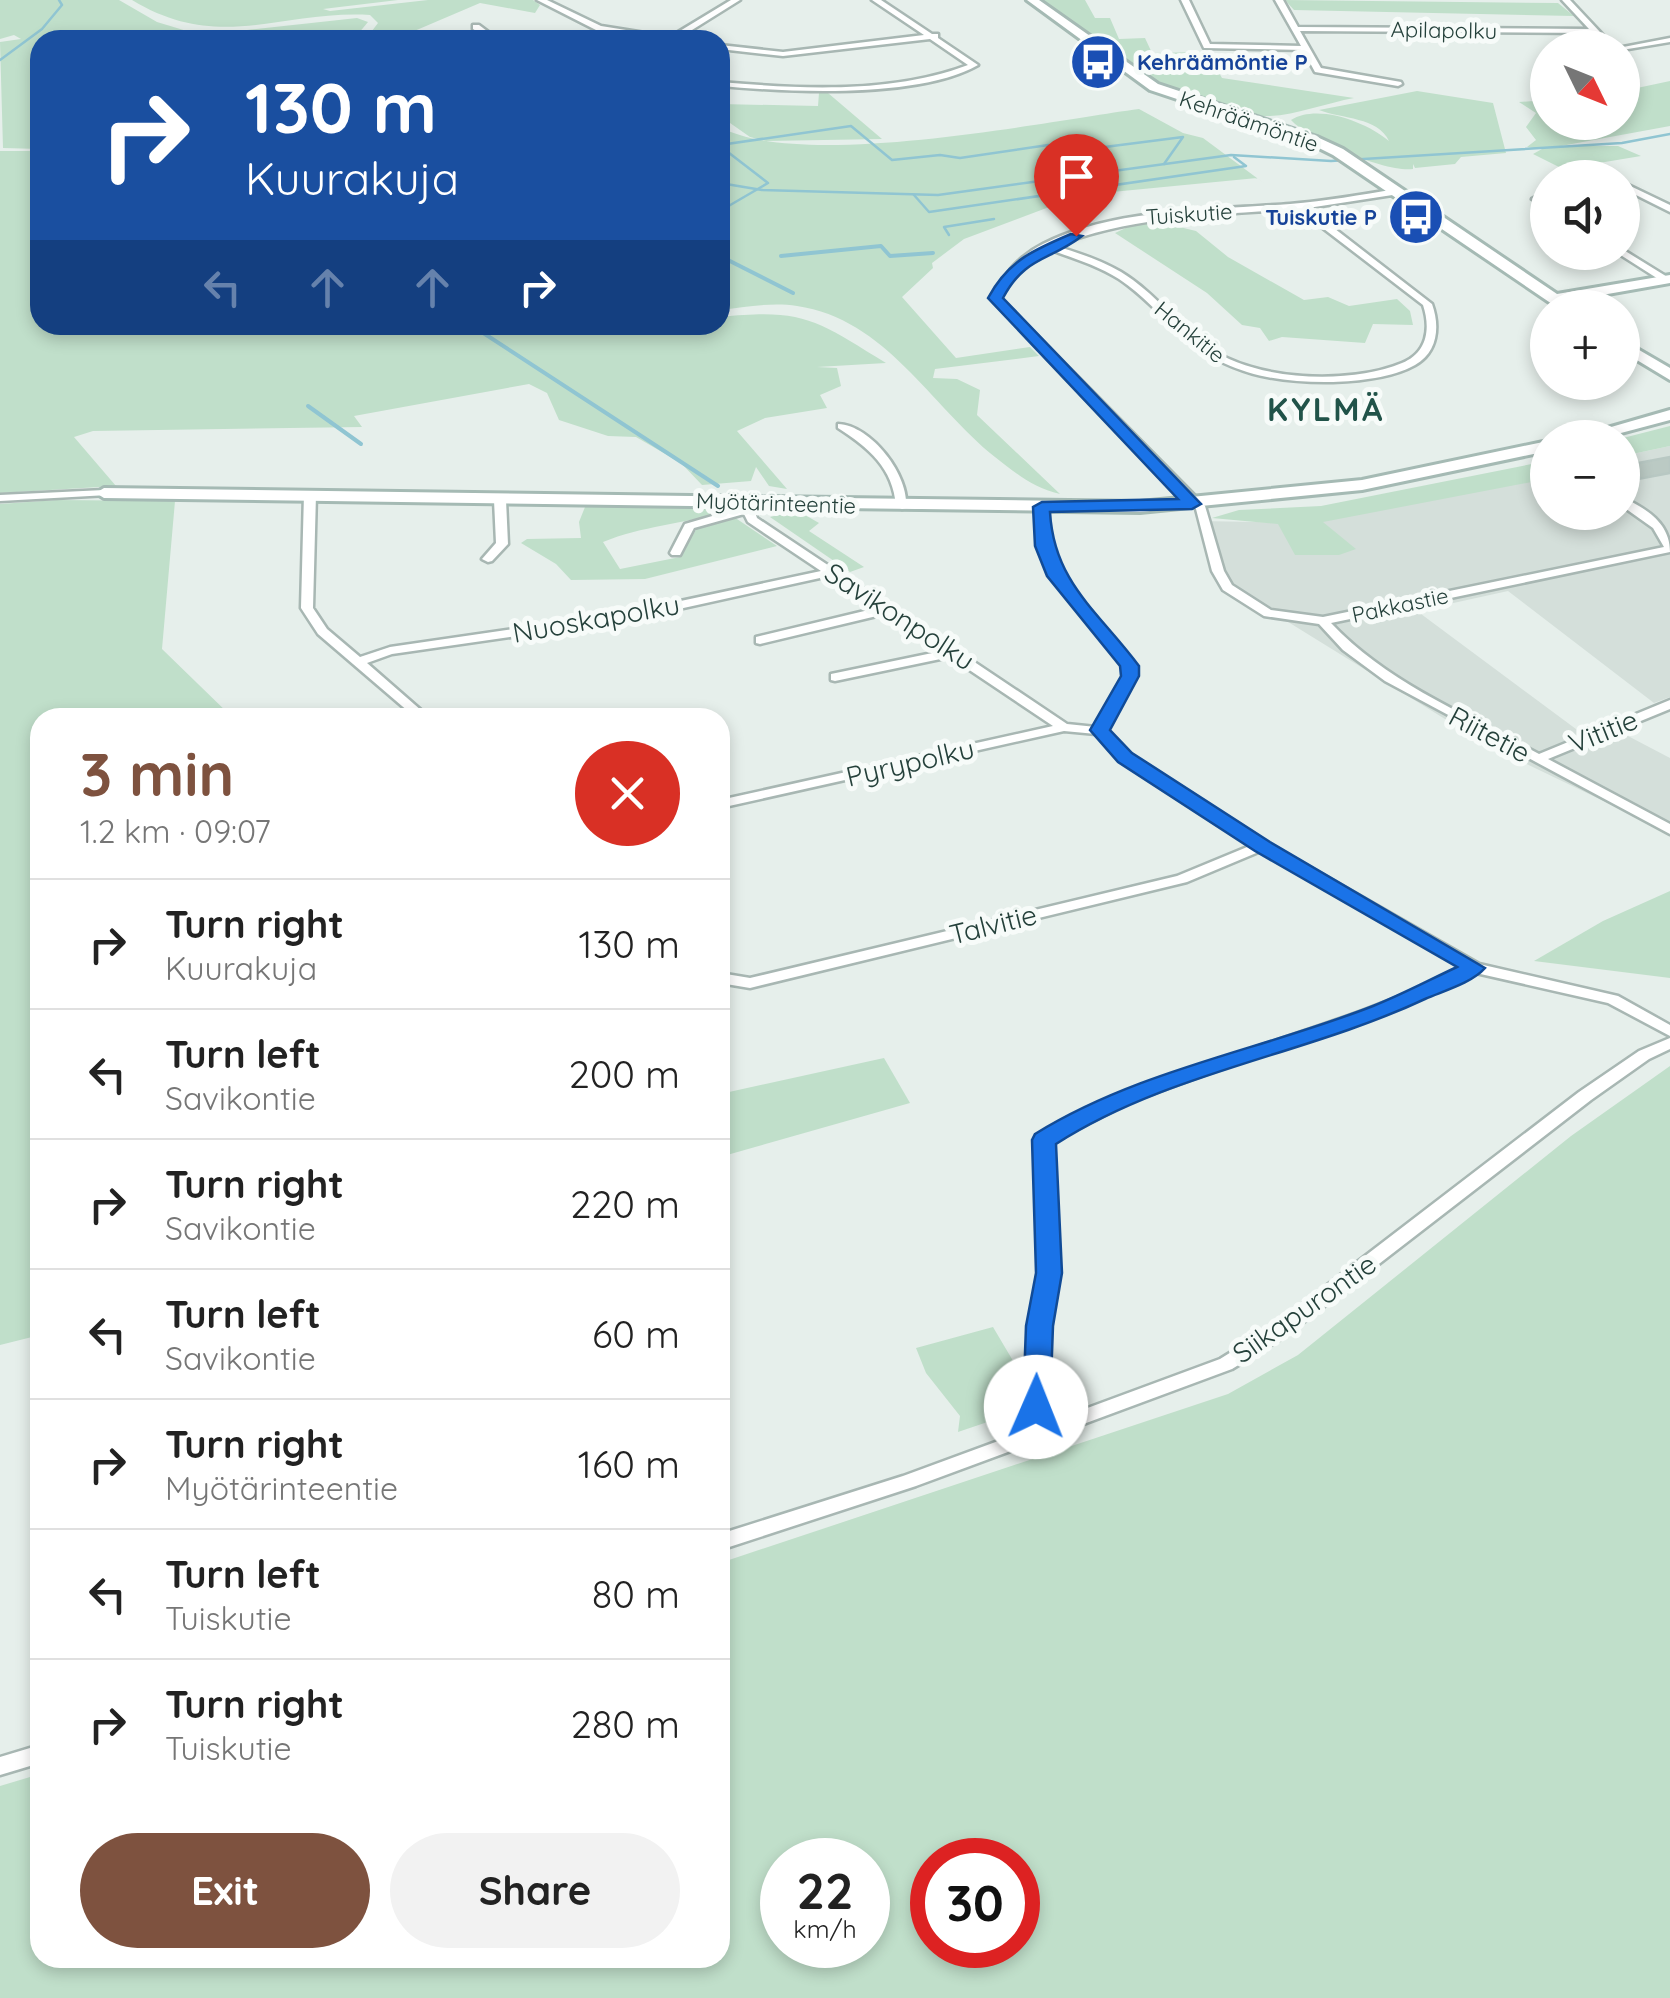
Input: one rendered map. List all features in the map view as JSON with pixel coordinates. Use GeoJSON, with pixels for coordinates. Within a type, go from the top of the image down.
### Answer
{"type":"FeatureCollection","features":[{"type":"Feature","properties":{"kind":"street"},"geometry":{"type":"LineString","coordinates":[[541,0],[611,30]]}},
{"type":"Feature","properties":{"kind":"street"},"geometry":{"type":"LineString","coordinates":[[687,30],[736,0]]}},
{"type":"Feature","properties":{"kind":"street"},"geometry":{"type":"LineString","coordinates":[[730,85],[807,90],[877,84],[974,65],[876,0]]}},
{"type":"Feature","properties":{"kind":"street","name":"Kehräämöntie"},"geometry":{"type":"LineString","coordinates":[[1032,0],[1154,88],[1313,140],[1543,290]]}},
{"type":"Feature","properties":{"kind":"street"},"geometry":{"type":"LineString","coordinates":[[1184,0],[1207,46],[1304,48]]}},
{"type":"Feature","properties":{"kind":"street"},"geometry":{"type":"LineString","coordinates":[[1279,0],[1318,70],[1398,84]]}},
{"type":"Feature","properties":{"kind":"street"},"geometry":{"type":"LineString","coordinates":[[1566,0],[1591,30]]}},
{"type":"Feature","properties":{"kind":"street"},"geometry":{"type":"LineString","coordinates":[[476,27],[480,30]]}},
{"type":"Feature","properties":{"kind":"street","name":"Apilapolku"},"geometry":{"type":"LineString","coordinates":[[1296,29],[1530,31]]}},
{"type":"Feature","properties":{"kind":"street"},"geometry":{"type":"LineString","coordinates":[[730,48],[783,54],[935,36]]}},
{"type":"Feature","properties":{"kind":"street"},"geometry":{"type":"LineString","coordinates":[[1640,45],[1670,40]]}},
{"type":"Feature","properties":{"kind":"street","name":"Tuiskutie"},"geometry":{"type":"LineString","coordinates":[[1192,504],[995,298],[1007,276],[1049,246],[1128,218],[1300,206],[1396,192]]}},
{"type":"Feature","properties":{"kind":"street"},"geometry":{"type":"LineString","coordinates":[[1640,193],[1670,209]]}},
{"type":"Feature","properties":{"kind":"street","name":"Hankitie"},"geometry":{"type":"LineString","coordinates":[[1049,246],[1128,280],[1211,353],[1239,368],[1305,378],[1356,376],[1404,366],[1422,356],[1432,334],[1427,304],[1300,206]]}},
{"type":"Feature","properties":{"kind":"street"},"geometry":{"type":"LineString","coordinates":[[1640,263],[1668,280]]}},
{"type":"Feature","properties":{"kind":"street"},"geometry":{"type":"LineString","coordinates":[[1622,290],[1668,280]]}},
{"type":"Feature","properties":{"kind":"street"},"geometry":{"type":"LineString","coordinates":[[1640,356],[1670,376]]}},
{"type":"Feature","properties":{"kind":"street"},"geometry":{"type":"LineString","coordinates":[[1640,423],[1670,415]]}},
{"type":"Feature","properties":{"kind":"street"},"geometry":{"type":"LineString","coordinates":[[842,426],[871,445],[899,476],[902,506]]}},
{"type":"Feature","properties":{"kind":"street","name":"Myötärinteentie"},"geometry":{"type":"LineString","coordinates":[[0,498],[104,493],[310,494],[902,506],[1192,504],[1362,485],[1530,450]]}},
{"type":"Feature","properties":{"kind":"street"},"geometry":{"type":"LineString","coordinates":[[310,494],[306,608],[322,631],[413,708]]}},
{"type":"Feature","properties":{"kind":"street"},"geometry":{"type":"LineString","coordinates":[[488,558],[502,544],[500,500]]}},
{"type":"Feature","properties":{"kind":"street"},"geometry":{"type":"LineString","coordinates":[[676,553],[689,526],[749,504]]}},
{"type":"Feature","properties":{"kind":"street","name":"Savikonpolku"},"geometry":{"type":"LineString","coordinates":[[749,504],[752,520],[1064,727]]}},
{"type":"Feature","properties":{"kind":"street","name":"Pakkastie"},"geometry":{"type":"LineString","coordinates":[[1192,504],[1201,508],[1218,570],[1227,587],[1268,612],[1324,621],[1670,549],[1658,526],[1640,513]]}},
{"type":"Feature","properties":{"kind":"street"},"geometry":{"type":"LineString","coordinates":[[1042,507],[1044,546],[1056,576],[1130,666],[1130,676],[1100,730],[1125,758],[1262,846],[1474,968],[1613,999],[1670,1031]]}},
{"type":"Feature","properties":{"kind":"street","name":"Nuoskapolku"},"geometry":{"type":"LineString","coordinates":[[360,661],[390,651],[629,616],[832,572]]}},
{"type":"Feature","properties":{"kind":"street"},"geometry":{"type":"LineString","coordinates":[[760,640],[889,610]]}},
{"type":"Feature","properties":{"kind":"street","name":"Riitetie"},"geometry":{"type":"LineString","coordinates":[[1324,621],[1347,646],[1389,678],[1670,830]]}},
{"type":"Feature","properties":{"kind":"street"},"geometry":{"type":"LineString","coordinates":[[836,678],[956,652]]}},
{"type":"Feature","properties":{"kind":"street","name":"Vititie"},"geometry":{"type":"LineString","coordinates":[[1537,759],[1670,704]]}},
{"type":"Feature","properties":{"kind":"street","name":"Pyrypolku"},"geometry":{"type":"LineString","coordinates":[[730,802],[1064,727],[1100,730]]}},
{"type":"Feature","properties":{"kind":"street","name":"Talvitie"},"geometry":{"type":"LineString","coordinates":[[730,980],[750,983],[1182,879],[1262,846]]}},
{"type":"Feature","properties":{"kind":"street"},"geometry":{"type":"LineString","coordinates":[[1050,1427],[1036,1407],[1040,1326],[1049,1273],[1044,1140],[1081,1117],[1134,1094],[1381,1011],[1474,968]]}},
{"type":"Feature","properties":{"kind":"street","name":"Siikapurontie"},"geometry":{"type":"LineString","coordinates":[[730,1539],[910,1481],[1226,1364],[1281,1330],[1585,1096],[1670,1042]]}},
{"type":"Feature","properties":{"kind":"street"},"geometry":{"type":"LineString","coordinates":[[0,1766],[30,1757]]}},
{"type":"Feature","properties":{"kind":"shaded area"},"geometry":{"type":"Polygon","coordinates":[[[1670,446],[1670,697],[1654,703],[1508,591],[1417,611],[1580,732],[1607,725],[1670,758],[1670,833],[1487,745],[1212,575],[1198,521],[1310,523],[1530,476],[1530,530],[1640,530],[1640,452],[1670,446]]]}},
{"type":"Feature","properties":{"kind":"green space"},"geometry":{"type":"Polygon","coordinates":[[[0,0],[119,0],[157,22],[183,30],[30,30],[30,149],[3,148],[0,42],[21,39],[14,35],[0,39],[0,0]]]}},
{"type":"Feature","properties":{"kind":"green space"},"geometry":{"type":"Polygon","coordinates":[[[132,0],[398,0],[323,9],[330,11],[428,0],[533,0],[540,5],[535,13],[480,3],[417,30],[373,30],[378,23],[370,15],[222,27],[164,16],[132,0]]]}},
{"type":"Feature","properties":{"kind":"green space"},"geometry":{"type":"Polygon","coordinates":[[[1042,0],[1085,0],[1095,18],[1110,18],[1119,39],[1145,38],[1152,53],[1207,52],[1222,78],[1354,98],[1274,116],[1232,112],[1202,103],[1145,74],[1042,0]]]}},
{"type":"Feature","properties":{"kind":"green space"},"geometry":{"type":"Polygon","coordinates":[[[1285,0],[1558,3],[1574,16],[1294,10],[1285,0]]]}},
{"type":"Feature","properties":{"kind":"green space"},"geometry":{"type":"Polygon","coordinates":[[[357,18],[368,22],[361,30],[246,30],[357,18]]]}},
{"type":"Feature","properties":{"kind":"green space"},"geometry":{"type":"Polygon","coordinates":[[[1670,81],[1670,126],[1640,132],[1640,87],[1670,81]]]}},
{"type":"Feature","properties":{"kind":"green space"},"geometry":{"type":"Polygon","coordinates":[[[1417,91],[1493,103],[1506,153],[1461,157],[1455,164],[1415,168],[1413,164],[1413,169],[1401,169],[1349,154],[1314,137],[1291,120],[1314,113],[1342,117],[1389,141],[1368,123],[1319,110],[1417,91]]]}},
{"type":"Feature","properties":{"kind":"green space"},"geometry":{"type":"Polygon","coordinates":[[[819,93],[828,93],[882,139],[766,141],[750,137],[730,123],[730,104],[818,106],[819,93]]]}},
{"type":"Feature","properties":{"kind":"green space"},"geometry":{"type":"Polygon","coordinates":[[[1139,109],[1183,133],[1203,138],[1257,178],[1081,195],[964,239],[932,263],[933,268],[902,297],[956,358],[1030,347],[1039,356],[935,369],[933,378],[957,379],[980,390],[977,415],[1060,494],[1033,484],[995,457],[905,367],[856,328],[828,314],[797,306],[730,309],[730,130],[757,139],[806,145],[863,144],[985,132],[1139,109]]]}},
{"type":"Feature","properties":{"kind":"green space"},"geometry":{"type":"Polygon","coordinates":[[[1536,140],[1594,140],[1561,146],[1618,146],[1641,156],[1545,160],[1533,154],[1542,149],[1527,147],[1536,140]]]}},
{"type":"Feature","properties":{"kind":"green space"},"geometry":{"type":"Polygon","coordinates":[[[0,151],[30,151],[30,335],[730,335],[730,316],[772,314],[825,327],[886,363],[817,367],[837,368],[841,386],[820,395],[827,408],[765,418],[737,431],[787,489],[769,486],[756,467],[751,481],[702,485],[681,463],[636,437],[608,436],[559,420],[547,393],[529,384],[354,416],[362,427],[93,431],[74,437],[116,486],[0,493],[0,151]]]}},
{"type":"Feature","properties":{"kind":"green space"},"geometry":{"type":"Polygon","coordinates":[[[1159,222],[1196,231],[1228,257],[1304,300],[1328,297],[1349,306],[1397,299],[1410,311],[1413,325],[1373,324],[1365,343],[1282,337],[1269,341],[1260,328],[1242,325],[1207,293],[1115,233],[1130,226],[1159,222]]]}},
{"type":"Feature","properties":{"kind":"green space"},"geometry":{"type":"Polygon","coordinates":[[[1670,426],[1670,446],[1640,452],[1640,434],[1670,426]]]}},
{"type":"Feature","properties":{"kind":"green space"},"geometry":{"type":"Polygon","coordinates":[[[1530,464],[1530,482],[1323,522],[1356,549],[1339,555],[1295,555],[1278,524],[1212,518],[1239,510],[1321,506],[1530,464]]]}},
{"type":"Feature","properties":{"kind":"green space"},"geometry":{"type":"Polygon","coordinates":[[[56,500],[175,501],[162,649],[223,708],[30,708],[30,1338],[0,1345],[0,504],[56,500]]]}},
{"type":"Feature","properties":{"kind":"green space"},"geometry":{"type":"Polygon","coordinates":[[[718,506],[723,512],[603,542],[620,569],[680,557],[697,528],[734,517],[777,546],[645,579],[571,580],[556,564],[521,543],[527,539],[581,538],[579,522],[585,507],[718,506]]]}},
{"type":"Feature","properties":{"kind":"green space"},"geometry":{"type":"Polygon","coordinates":[[[805,515],[819,523],[809,531],[864,567],[850,572],[770,517],[805,515]]]}},
{"type":"Feature","properties":{"kind":"green space"},"geometry":{"type":"Polygon","coordinates":[[[1670,891],[1670,978],[1534,961],[1603,921],[1670,891]]]}},
{"type":"Feature","properties":{"kind":"green space"},"geometry":{"type":"Polygon","coordinates":[[[884,1058],[910,1103],[730,1154],[730,1092],[884,1058]]]}},
{"type":"Feature","properties":{"kind":"green space"},"geometry":{"type":"Polygon","coordinates":[[[1670,1066],[1670,1998],[0,1998],[0,1786],[30,1777],[30,1968],[730,1968],[730,1560],[1228,1394],[1298,1355],[1571,1136],[1670,1066]]]}},
{"type":"Feature","properties":{"kind":"green space"},"geometry":{"type":"Polygon","coordinates":[[[993,1327],[1019,1371],[1017,1412],[958,1432],[960,1416],[926,1373],[916,1348],[993,1327]]]}},
{"type":"Feature","properties":{"kind":"building"},"geometry":{"type":"Polygon","coordinates":[[[1670,457],[1670,473],[1640,479],[1640,463],[1670,457]]]}},
{"type":"Feature","properties":{"kind":"waterway"},"geometry":{"type":"LineString","coordinates":[[41,30],[62,5],[59,0]]}},
{"type":"Feature","properties":{"kind":"waterway"},"geometry":{"type":"LineString","coordinates":[[0,60],[30,38]]}},
{"type":"Feature","properties":{"kind":"waterway"},"geometry":{"type":"LineString","coordinates":[[730,144],[851,126],[892,160],[940,155],[960,158],[1048,145],[1089,149],[1183,137],[1164,164]]}},
{"type":"Feature","properties":{"kind":"waterway"},"geometry":{"type":"LineString","coordinates":[[757,189],[938,195],[1231,155],[1331,161],[1622,143],[1670,134]]}},
{"type":"Feature","properties":{"kind":"waterway"},"geometry":{"type":"LineString","coordinates":[[730,154],[768,183],[757,189]]}},
{"type":"Feature","properties":{"kind":"waterway"},"geometry":{"type":"LineString","coordinates":[[914,195],[929,212],[1246,166],[1234,157]]}},
{"type":"Feature","properties":{"kind":"waterway"},"geometry":{"type":"LineString","coordinates":[[730,185],[757,189]]}},
{"type":"Feature","properties":{"kind":"waterway"},"geometry":{"type":"LineString","coordinates":[[730,205],[757,189]]}},
{"type":"Feature","properties":{"kind":"waterway"},"geometry":{"type":"LineString","coordinates":[[949,235],[944,227],[994,219]]}},
{"type":"Feature","properties":{"kind":"waterway"},"geometry":{"type":"LineString","coordinates":[[781,256],[881,246],[890,256],[933,253]]}},
{"type":"Feature","properties":{"kind":"waterway"},"geometry":{"type":"LineString","coordinates":[[730,261],[793,293]]}},
{"type":"Feature","properties":{"kind":"waterway"},"geometry":{"type":"LineString","coordinates":[[486,335],[718,486]]}},
{"type":"Feature","properties":{"kind":"waterway"},"geometry":{"type":"LineString","coordinates":[[308,406],[361,444]]}},
{"type":"Feature","properties":{"kind":"place","name":"Kehräämöntie P"},"geometry":{"type":"Point","coordinates":[1098,62]}},
{"type":"Feature","properties":{"kind":"place","name":"Tuiskutie P"},"geometry":{"type":"Point","coordinates":[1416,217]}},
{"type":"Feature","properties":{"kind":"district","name":"KYLMÄ"},"geometry":{"type":"Point","coordinates":[1326,409]}},
{"type":"Feature","properties":{"kind":"route"},"geometry":{"type":"LineString","coordinates":[[1036,1407],[1040,1326],[1049,1273],[1044,1140],[1081,1117],[1134,1094],[1381,1011],[1474,968],[1262,846],[1125,758],[1100,730],[1130,676],[1130,666],[1056,576],[1044,546],[1042,507],[1192,504],[995,298],[1007,276],[1026,258],[1076,236]]}}]}
